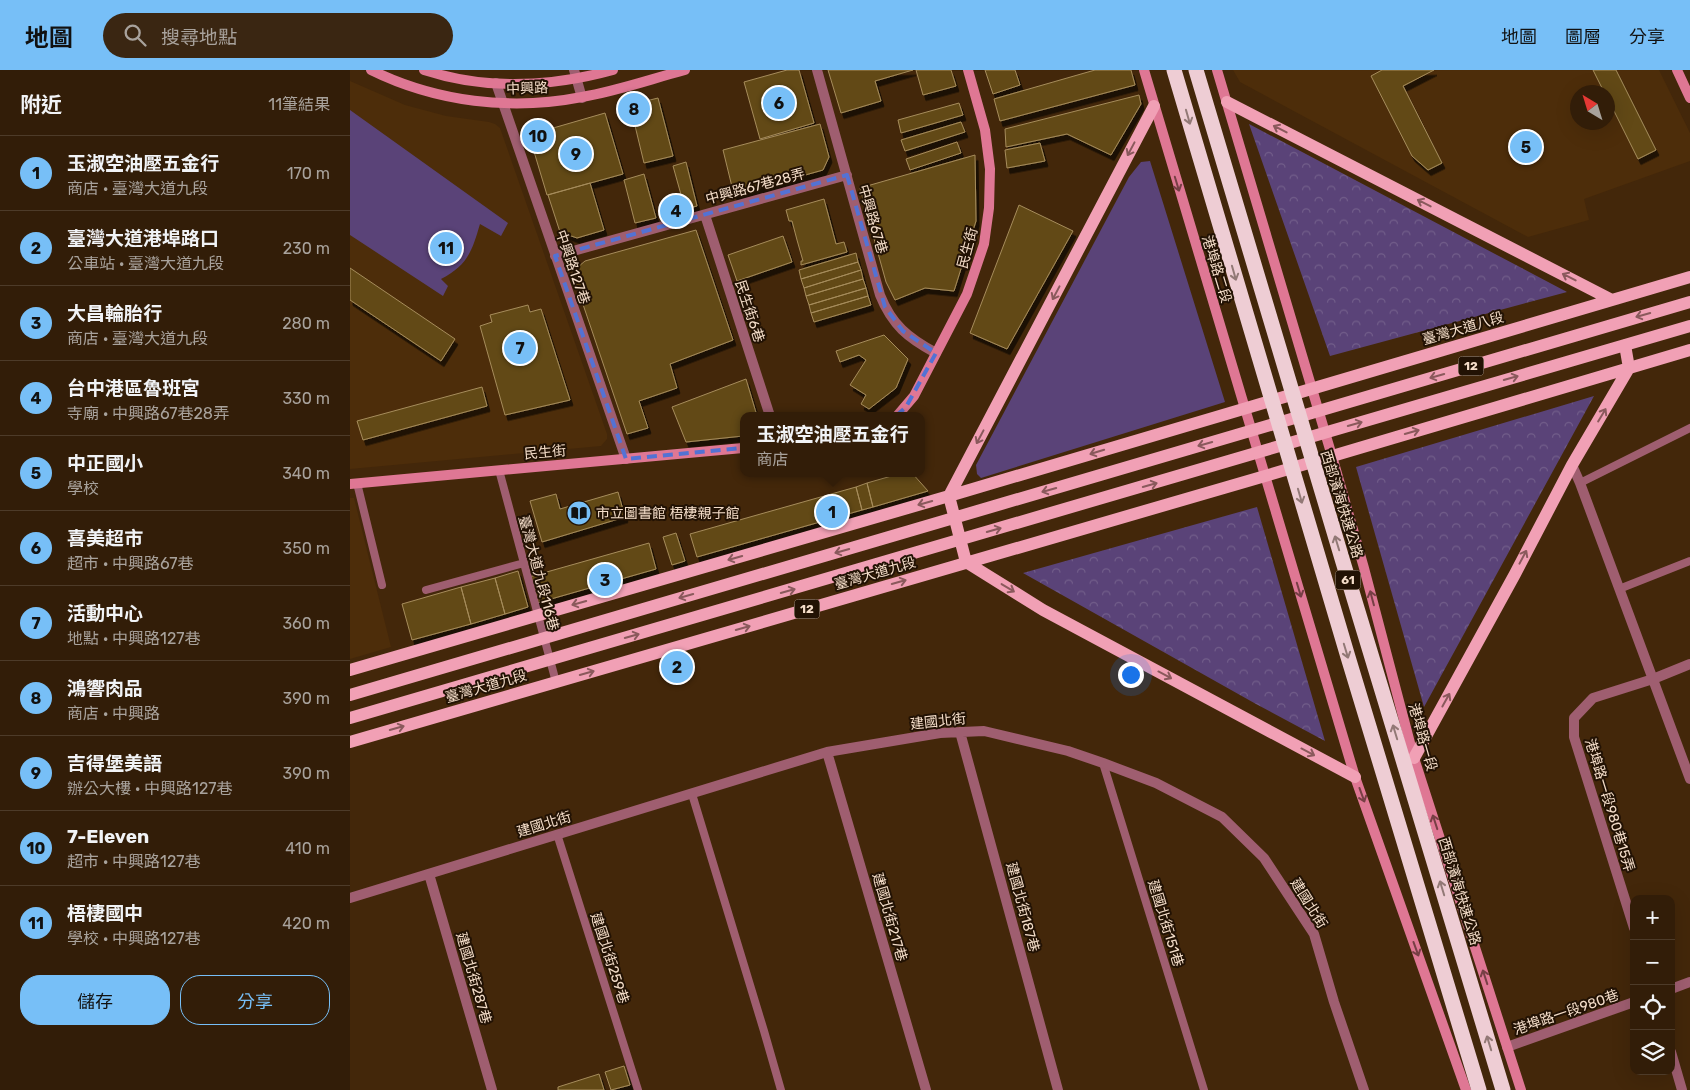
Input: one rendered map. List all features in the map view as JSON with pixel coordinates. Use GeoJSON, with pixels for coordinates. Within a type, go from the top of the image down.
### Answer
{"type":"FeatureCollection","features":[{"type":"Feature","properties":{"kind":"highway","name":"61"},"geometry":{"type":"LineString","coordinates":[[1174,70],[1479,1090]]}},
{"type":"Feature","properties":{"kind":"highway","name":"西部濱海快速公路"},"geometry":{"type":"LineString","coordinates":[[1196,70],[1503,1090]]}},
{"type":"Feature","properties":{"kind":"main road"},"geometry":{"type":"LineString","coordinates":[[1227,102],[1612,300]]}},
{"type":"Feature","properties":{"kind":"main road"},"geometry":{"type":"LineString","coordinates":[[1154,106],[949,496],[966,562],[1044,610],[1355,777]]}},
{"type":"Feature","properties":{"kind":"main road","name":"臺灣大道八段"},"geometry":{"type":"LineString","coordinates":[[1244,408],[1690,277]]}},
{"type":"Feature","properties":{"kind":"main road","name":"12"},"geometry":{"type":"LineString","coordinates":[[350,695],[1690,302]]}},
{"type":"Feature","properties":{"kind":"main road","name":"12"},"geometry":{"type":"LineString","coordinates":[[1258,453],[1690,326]]}},
{"type":"Feature","properties":{"kind":"main road"},"geometry":{"type":"LineString","coordinates":[[1414,758],[1515,574],[1572,465],[1629,368],[1625,345]]}},
{"type":"Feature","properties":{"kind":"main road","name":"12"},"geometry":{"type":"LineString","coordinates":[[1265,476],[1690,350]]}},
{"type":"Feature","properties":{"kind":"main road","name":"12"},"geometry":{"type":"LineString","coordinates":[[350,670],[1244,408]]}},
{"type":"Feature","properties":{"kind":"main road","name":"臺灣大道九段"},"geometry":{"type":"LineString","coordinates":[[350,718],[1258,453]]}},
{"type":"Feature","properties":{"kind":"main road","name":"臺灣大道九段"},"geometry":{"type":"LineString","coordinates":[[350,742],[1265,476]]}},
{"type":"Feature","properties":{"kind":"street","name":"中興路"},"geometry":{"type":"LineString","coordinates":[[371,70],[429,92],[471,100],[502,103],[530,103],[582,98],[685,70]]}},
{"type":"Feature","properties":{"kind":"street","name":"中興路"},"geometry":{"type":"LineString","coordinates":[[424,70],[451,77],[496,83],[526,84],[576,74],[612,70]]}},
{"type":"Feature","properties":{"kind":"street","name":"中興路67巷"},"geometry":{"type":"LineString","coordinates":[[817,70],[885,307],[896,324],[916,343],[936,353]]}},
{"type":"Feature","properties":{"kind":"street","name":"民生街"},"geometry":{"type":"LineString","coordinates":[[900,412],[914,396],[967,294],[984,244],[989,208],[990,169],[980,111],[968,70]]}},
{"type":"Feature","properties":{"kind":"street","name":"港埠路二段"},"geometry":{"type":"LineString","coordinates":[[1144,70],[1265,476]]}},
{"type":"Feature","properties":{"kind":"street"},"geometry":{"type":"LineString","coordinates":[[1217,70],[1312,388]]}},
{"type":"Feature","properties":{"kind":"street"},"geometry":{"type":"LineString","coordinates":[[1677,70],[1690,98]]}},
{"type":"Feature","properties":{"kind":"street"},"geometry":{"type":"LineString","coordinates":[[576,74],[582,98]]}},
{"type":"Feature","properties":{"kind":"street","name":"中興路127巷"},"geometry":{"type":"LineString","coordinates":[[496,83],[626,459]]}},
{"type":"Feature","properties":{"kind":"street","name":"中興路67巷28弄"},"geometry":{"type":"LineString","coordinates":[[555,256],[847,176]]}},
{"type":"Feature","properties":{"kind":"street","name":"民生街6巷"},"geometry":{"type":"LineString","coordinates":[[705,214],[769,412]]}},
{"type":"Feature","properties":{"kind":"street","name":"港埠路一段"},"geometry":{"type":"LineString","coordinates":[[1312,388],[1364,568],[1414,758],[1521,1090]]}},
{"type":"Feature","properties":{"kind":"street","name":"民生街"},"geometry":{"type":"LineString","coordinates":[[354,483],[740,448]]}},
{"type":"Feature","properties":{"kind":"street"},"geometry":{"type":"LineString","coordinates":[[1572,465],[1687,764],[1690,779]]}},
{"type":"Feature","properties":{"kind":"street"},"geometry":{"type":"LineString","coordinates":[[1265,476],[1355,777],[1466,1090]]}},
{"type":"Feature","properties":{"kind":"street","name":"港埠路一段980巷15弄"},"geometry":{"type":"LineString","coordinates":[[1630,915],[1574,738],[1574,718],[1593,698],[1653,679],[1690,664]]}},
{"type":"Feature","properties":{"kind":"street","name":"建國北街"},"geometry":{"type":"LineString","coordinates":[[350,898],[827,752],[940,733],[984,731],[1068,751],[1103,763],[1156,783],[1222,817],[1264,858],[1314,934],[1334,1002],[1364,1090]]}},
{"type":"Feature","properties":{"kind":"street","name":"建國北街187巷"},"geometry":{"type":"LineString","coordinates":[[960,732],[1058,1090]]}},
{"type":"Feature","properties":{"kind":"street","name":"建國北街217巷"},"geometry":{"type":"LineString","coordinates":[[827,752],[926,1090]]}},
{"type":"Feature","properties":{"kind":"street","name":"建國北街287巷"},"geometry":{"type":"LineString","coordinates":[[429,874],[492,1090]]}},
{"type":"Feature","properties":{"kind":"street"},"geometry":{"type":"LineString","coordinates":[[1675,988],[1690,982]]}},
{"type":"Feature","properties":{"kind":"street","name":"港埠路一段980巷"},"geometry":{"type":"LineString","coordinates":[[1507,1047],[1630,1003]]}},
{"type":"Feature","properties":{"kind":"street"},"geometry":{"type":"LineString","coordinates":[[1675,1066],[1682,1090]]}},
{"type":"Feature","properties":{"kind":"lane"},"geometry":{"type":"LineString","coordinates":[[1580,483],[1690,428]]}},
{"type":"Feature","properties":{"kind":"lane","name":"臺灣大道九段116巷"},"geometry":{"type":"LineString","coordinates":[[499,470],[556,682]]}},
{"type":"Feature","properties":{"kind":"lane"},"geometry":{"type":"LineString","coordinates":[[354,483],[382,585]]}},
{"type":"Feature","properties":{"kind":"lane"},"geometry":{"type":"LineString","coordinates":[[1619,589],[1690,561]]}},
{"type":"Feature","properties":{"kind":"lane"},"geometry":{"type":"LineString","coordinates":[[426,590],[524,563]]}},
{"type":"Feature","properties":{"kind":"lane","name":"建國北街151巷"},"geometry":{"type":"LineString","coordinates":[[1103,763],[1204,1090]]}},
{"type":"Feature","properties":{"kind":"lane"},"geometry":{"type":"LineString","coordinates":[[692,794],[781,1090]]}},
{"type":"Feature","properties":{"kind":"lane","name":"建國北街259巷"},"geometry":{"type":"LineString","coordinates":[[557,834],[638,1090]]}},
{"type":"Feature","properties":{"kind":"highlighted area"},"geometry":{"type":"Polygon","coordinates":[[[847,175],[885,307],[903,331],[936,353],[906,407],[887,424],[857,437],[626,459],[555,256],[847,175]]]}},
{"type":"Feature","properties":{"kind":"shaded area"},"geometry":{"type":"Polygon","coordinates":[[[1233,70],[1659,70],[1690,133],[1690,161],[1584,199],[1589,220],[1528,237],[1240,82],[1233,70]]]}},
{"type":"Feature","properties":{"kind":"shaded area"},"geometry":{"type":"Polygon","coordinates":[[[350,81],[405,105],[446,116],[489,122],[500,128],[607,434],[607,439],[601,446],[350,469],[350,81]]]}},
{"type":"Feature","properties":{"kind":"shaded area"},"geometry":{"type":"Polygon","coordinates":[[[350,498],[354,498],[391,647],[350,659],[350,498]]]}},
{"type":"Feature","properties":{"kind":"green space"},"geometry":{"type":"Polygon","coordinates":[[[350,110],[508,223],[501,236],[480,224],[468,256],[463,263],[441,279],[448,286],[443,296],[350,235],[350,110]]]}},
{"type":"Feature","properties":{"kind":"green space"},"geometry":{"type":"Polygon","coordinates":[[[1249,124],[1567,292],[1330,356],[1249,124]]]}},
{"type":"Feature","properties":{"kind":"green space"},"geometry":{"type":"Polygon","coordinates":[[[1150,161],[1225,402],[981,478],[977,474],[976,465],[1129,177],[1141,162],[1150,161]]]}},
{"type":"Feature","properties":{"kind":"green space"},"geometry":{"type":"Polygon","coordinates":[[[1594,396],[1424,707],[1356,467],[1594,396]]]}},
{"type":"Feature","properties":{"kind":"green space"},"geometry":{"type":"Polygon","coordinates":[[[1257,507],[1325,741],[1023,573],[1257,507]]]}},
{"type":"Feature","properties":{"kind":"building"},"geometry":{"type":"Polygon","coordinates":[[[787,70],[799,70],[814,123],[760,139],[744,82],[787,70]]]}},
{"type":"Feature","properties":{"kind":"building"},"geometry":{"type":"Polygon","coordinates":[[[828,70],[913,70],[875,81],[881,101],[841,113],[828,70]]]}},
{"type":"Feature","properties":{"kind":"building"},"geometry":{"type":"Polygon","coordinates":[[[916,70],[951,70],[956,86],[923,95],[916,70]]]}},
{"type":"Feature","properties":{"kind":"building"},"geometry":{"type":"Polygon","coordinates":[[[985,70],[1015,70],[1020,85],[993,94],[985,70]]]}},
{"type":"Feature","properties":{"kind":"building"},"geometry":{"type":"Polygon","coordinates":[[[1095,70],[1131,70],[1135,85],[1000,121],[994,99],[1095,70]]]}},
{"type":"Feature","properties":{"kind":"building"},"geometry":{"type":"Polygon","coordinates":[[[1382,70],[1434,70],[1403,86],[1442,163],[1428,170],[1412,156],[1371,76],[1382,70]]]}},
{"type":"Feature","properties":{"kind":"building"},"geometry":{"type":"Polygon","coordinates":[[[1593,70],[1616,70],[1656,150],[1638,159],[1615,113],[1615,85],[1600,85],[1593,70]]]}},
{"type":"Feature","properties":{"kind":"building"},"geometry":{"type":"Polygon","coordinates":[[[1139,95],[1141,104],[1111,155],[1067,134],[1006,147],[1005,129],[1139,95]]]}},
{"type":"Feature","properties":{"kind":"building"},"geometry":{"type":"Polygon","coordinates":[[[658,98],[673,156],[644,163],[630,105],[658,98]]]}},
{"type":"Feature","properties":{"kind":"building"},"geometry":{"type":"Polygon","coordinates":[[[959,103],[963,115],[901,133],[898,120],[959,103]]]}},
{"type":"Feature","properties":{"kind":"building"},"geometry":{"type":"Polygon","coordinates":[[[605,113],[623,174],[547,195],[529,135],[605,113]]]}},
{"type":"Feature","properties":{"kind":"building"},"geometry":{"type":"Polygon","coordinates":[[[961,122],[965,132],[905,151],[901,140],[961,122]]]}},
{"type":"Feature","properties":{"kind":"building"},"geometry":{"type":"Polygon","coordinates":[[[820,124],[829,157],[823,170],[734,195],[723,150],[820,124]]]}},
{"type":"Feature","properties":{"kind":"building"},"geometry":{"type":"Polygon","coordinates":[[[957,142],[961,153],[910,170],[906,159],[957,142]]]}},
{"type":"Feature","properties":{"kind":"building"},"geometry":{"type":"Polygon","coordinates":[[[1040,143],[1045,161],[1007,168],[1005,150],[1040,143]]]}},
{"type":"Feature","properties":{"kind":"building"},"geometry":{"type":"Polygon","coordinates":[[[975,155],[976,221],[954,291],[925,288],[895,300],[886,282],[860,188],[975,155]]]}},
{"type":"Feature","properties":{"kind":"building"},"geometry":{"type":"Polygon","coordinates":[[[686,162],[697,206],[685,209],[673,166],[686,162]]]}},
{"type":"Feature","properties":{"kind":"building"},"geometry":{"type":"Polygon","coordinates":[[[644,174],[656,218],[635,223],[624,180],[644,174]]]}},
{"type":"Feature","properties":{"kind":"building"},"geometry":{"type":"Polygon","coordinates":[[[590,183],[604,230],[577,238],[560,232],[548,195],[590,183]]]}},
{"type":"Feature","properties":{"kind":"building"},"geometry":{"type":"Polygon","coordinates":[[[824,199],[836,244],[844,242],[847,252],[801,265],[801,261],[803,261],[792,221],[789,221],[786,210],[824,199]]]}},
{"type":"Feature","properties":{"kind":"building"},"geometry":{"type":"Polygon","coordinates":[[[1019,205],[1073,231],[1007,349],[970,333],[1019,205]]]}},
{"type":"Feature","properties":{"kind":"building"},"geometry":{"type":"Polygon","coordinates":[[[696,230],[733,340],[670,364],[677,388],[639,401],[648,428],[627,434],[572,272],[585,261],[696,230]]]}},
{"type":"Feature","properties":{"kind":"building"},"geometry":{"type":"Polygon","coordinates":[[[783,236],[792,262],[737,281],[728,255],[783,236]]]}},
{"type":"Feature","properties":{"kind":"building"},"geometry":{"type":"Polygon","coordinates":[[[856,253],[858,262],[801,279],[799,270],[856,253]]]}},
{"type":"Feature","properties":{"kind":"building"},"geometry":{"type":"Polygon","coordinates":[[[858,262],[861,270],[804,288],[801,279],[858,262]]]}},
{"type":"Feature","properties":{"kind":"building"},"geometry":{"type":"Polygon","coordinates":[[[350,268],[455,339],[441,361],[350,300],[350,268]]]}},
{"type":"Feature","properties":{"kind":"building"},"geometry":{"type":"Polygon","coordinates":[[[861,270],[863,279],[806,296],[804,288],[861,270]]]}},
{"type":"Feature","properties":{"kind":"building"},"geometry":{"type":"Polygon","coordinates":[[[863,279],[866,288],[809,305],[806,296],[863,279]]]}},
{"type":"Feature","properties":{"kind":"building"},"geometry":{"type":"Polygon","coordinates":[[[866,288],[868,296],[811,313],[809,305],[866,288]]]}},
{"type":"Feature","properties":{"kind":"building"},"geometry":{"type":"Polygon","coordinates":[[[868,296],[871,305],[814,322],[811,313],[868,296]]]}},
{"type":"Feature","properties":{"kind":"building"},"geometry":{"type":"Polygon","coordinates":[[[528,305],[530,312],[541,309],[570,400],[505,415],[480,326],[492,322],[490,315],[528,305]]]}},
{"type":"Feature","properties":{"kind":"building"},"geometry":{"type":"Polygon","coordinates":[[[884,335],[908,359],[896,388],[869,409],[861,404],[866,395],[850,385],[866,360],[859,355],[840,362],[836,351],[884,335]]]}},
{"type":"Feature","properties":{"kind":"building"},"geometry":{"type":"Polygon","coordinates":[[[746,379],[756,412],[740,412],[740,436],[686,442],[672,407],[746,379]]]}},
{"type":"Feature","properties":{"kind":"building"},"geometry":{"type":"Polygon","coordinates":[[[482,387],[487,406],[363,440],[357,421],[482,387]]]}},
{"type":"Feature","properties":{"kind":"building"},"geometry":{"type":"Polygon","coordinates":[[[888,477],[916,477],[928,491],[873,507],[867,483],[888,477]]]}},
{"type":"Feature","properties":{"kind":"building"},"geometry":{"type":"Polygon","coordinates":[[[867,483],[873,507],[862,510],[856,487],[867,483]]]}},
{"type":"Feature","properties":{"kind":"building"},"geometry":{"type":"Polygon","coordinates":[[[856,487],[862,510],[697,557],[690,534],[856,487]]]}},
{"type":"Feature","properties":{"kind":"building","name":"市立圖書館 梧棲親子館"},"geometry":{"type":"Polygon","coordinates":[[[618,492],[625,517],[542,542],[530,501],[556,494],[560,509],[618,492]]]}},
{"type":"Feature","properties":{"kind":"building"},"geometry":{"type":"Polygon","coordinates":[[[676,533],[685,561],[672,565],[663,537],[676,533]]]}},
{"type":"Feature","properties":{"kind":"building"},"geometry":{"type":"Polygon","coordinates":[[[649,543],[656,569],[537,603],[529,577],[649,543]]]}},
{"type":"Feature","properties":{"kind":"building"},"geometry":{"type":"Polygon","coordinates":[[[518,571],[528,607],[505,614],[495,578],[518,571]]]}},
{"type":"Feature","properties":{"kind":"building"},"geometry":{"type":"Polygon","coordinates":[[[495,578],[505,614],[471,624],[461,587],[495,578]]]}},
{"type":"Feature","properties":{"kind":"building"},"geometry":{"type":"Polygon","coordinates":[[[461,587],[471,624],[412,640],[402,604],[461,587]]]}},
{"type":"Feature","properties":{"kind":"building"},"geometry":{"type":"Polygon","coordinates":[[[624,1066],[630,1085],[611,1090],[605,1072],[624,1066]]]}},
{"type":"Feature","properties":{"kind":"building"},"geometry":{"type":"Polygon","coordinates":[[[599,1074],[604,1090],[558,1090],[558,1087],[599,1074]]]}},
{"type":"Feature","properties":{"kind":"place","name":"喜美超市"},"geometry":{"type":"Point","coordinates":[779,103]}},
{"type":"Feature","properties":{"kind":"place","name":"鴻響肉品"},"geometry":{"type":"Point","coordinates":[634,109]}},
{"type":"Feature","properties":{"kind":"place","name":"7-Eleven"},"geometry":{"type":"Point","coordinates":[538,136]}},
{"type":"Feature","properties":{"kind":"place","name":"中正國小"},"geometry":{"type":"Point","coordinates":[1526,147]}},
{"type":"Feature","properties":{"kind":"place","name":"吉得堡美語"},"geometry":{"type":"Point","coordinates":[576,154]}},
{"type":"Feature","properties":{"kind":"place","name":"台中港區魯班宮"},"geometry":{"type":"Point","coordinates":[676,211]}},
{"type":"Feature","properties":{"kind":"place","name":"梧棲國中"},"geometry":{"type":"Point","coordinates":[446,248]}},
{"type":"Feature","properties":{"kind":"place","name":"活動中心"},"geometry":{"type":"Point","coordinates":[520,348]}},
{"type":"Feature","properties":{"kind":"place","name":"玉淑空油壓五金行"},"geometry":{"type":"Point","coordinates":[832,512]}},
{"type":"Feature","properties":{"kind":"place","name":"市立圖書館 梧棲親子館"},"geometry":{"type":"Point","coordinates":[579,513]}},
{"type":"Feature","properties":{"kind":"place","name":"大昌輪胎行"},"geometry":{"type":"Point","coordinates":[605,580]}},
{"type":"Feature","properties":{"kind":"place","name":"臺灣大道港埠路口"},"geometry":{"type":"Point","coordinates":[677,667]}}]}
